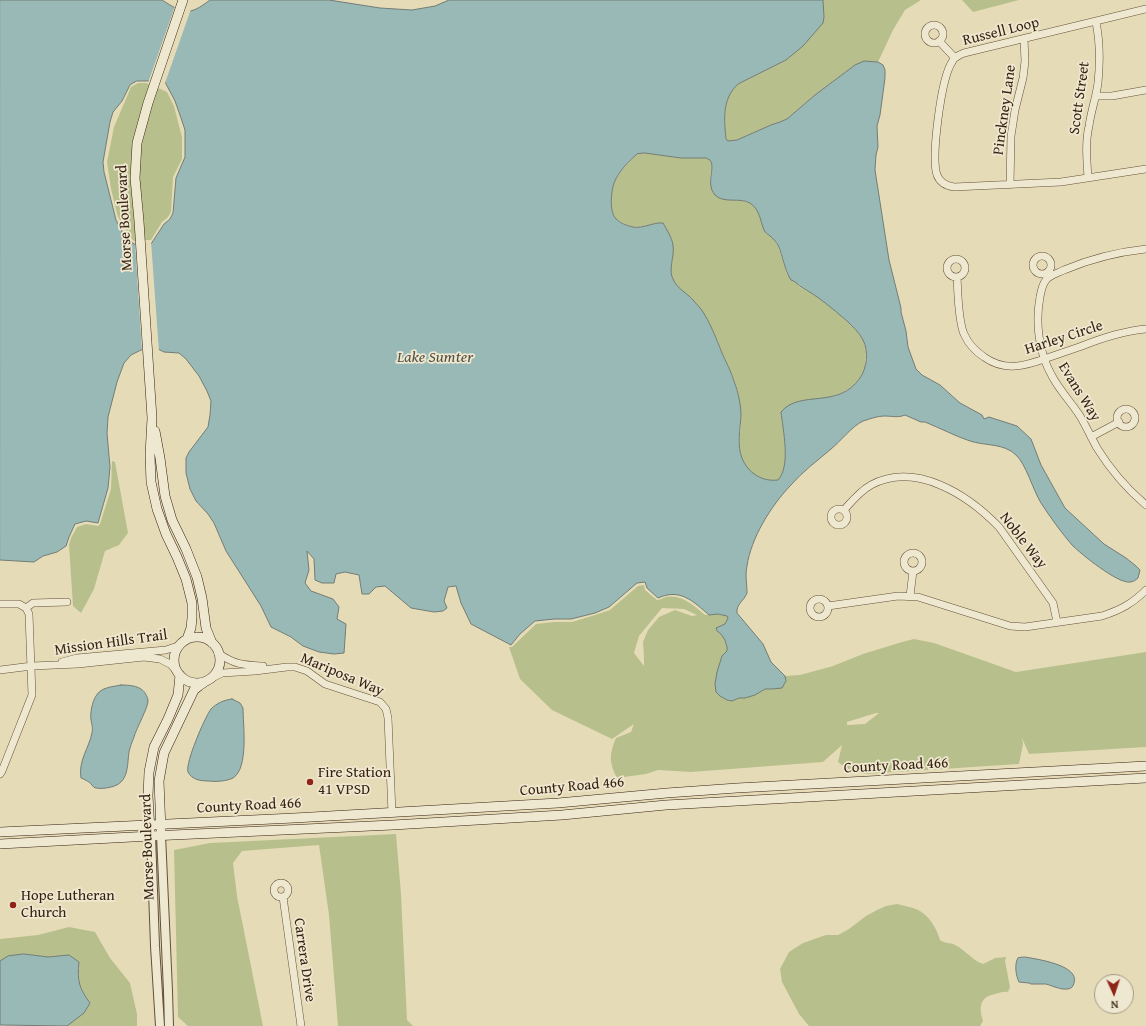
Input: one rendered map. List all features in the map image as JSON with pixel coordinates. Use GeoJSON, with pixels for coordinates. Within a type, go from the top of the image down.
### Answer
{"type":"FeatureCollection","features":[{"type":"Feature","properties":{"kind":"main road","name":"Morse Boulevard"},"geometry":{"type":"LineString","coordinates":[[183,0],[148,103],[137,143],[135,178],[150,376],[152,418],[150,455],[151,482],[157,509],[166,534],[186,579],[192,603],[191,628],[187,639]]}},
{"type":"Feature","properties":{"kind":"main road","name":"Morse Boulevard"},"geometry":{"type":"LineString","coordinates":[[152,418],[160,458],[165,496],[172,520],[197,577],[202,598],[206,628],[212,643]]}},
{"type":"Feature","properties":{"kind":"main road"},"geometry":{"type":"LineString","coordinates":[[194,638],[206,639],[212,643],[220,660],[215,673],[208,680],[200,683],[193,682],[186,680],[178,673],[174,663],[174,656],[178,646],[187,639],[194,638]]}},
{"type":"Feature","properties":{"kind":"main road","name":"Morse Boulevard"},"geometry":{"type":"LineString","coordinates":[[151,836],[148,788],[149,772],[154,747],[178,695],[178,673]]}},
{"type":"Feature","properties":{"kind":"main road","name":"Morse Boulevard"},"geometry":{"type":"LineString","coordinates":[[161,835],[159,781],[164,753],[194,690],[208,680]]}},
{"type":"Feature","properties":{"kind":"main road","name":"County Road 466"},"geometry":{"type":"LineString","coordinates":[[0,832],[558,804],[667,793],[737,788],[1146,766]]}},
{"type":"Feature","properties":{"kind":"main road","name":"County Road 466"},"geometry":{"type":"LineString","coordinates":[[0,844],[161,835],[393,825],[562,815],[666,805],[745,800],[1146,778]]}},
{"type":"Feature","properties":{"kind":"street","name":"Russell Loop"},"geometry":{"type":"LineString","coordinates":[[1146,9],[964,53],[955,58],[950,64],[941,102],[936,140],[937,174],[944,184],[954,187],[1061,182],[1146,169]]}},
{"type":"Feature","properties":{"kind":"street","name":"Scott Street"},"geometry":{"type":"LineString","coordinates":[[1088,178],[1088,127],[1096,96],[1100,61],[1096,22]]}},
{"type":"Feature","properties":{"kind":"street","name":"Pinckney Lane"},"geometry":{"type":"LineString","coordinates":[[1010,185],[1011,136],[1015,110],[1023,78],[1025,61],[1024,39]]}},
{"type":"Feature","properties":{"kind":"street"},"geometry":{"type":"LineString","coordinates":[[939,41],[955,58]]}},
{"type":"Feature","properties":{"kind":"street"},"geometry":{"type":"LineString","coordinates":[[1096,96],[1112,96],[1146,90]]}},
{"type":"Feature","properties":{"kind":"street","name":"Evans Way"},"geometry":{"type":"LineString","coordinates":[[1146,249],[1132,250],[1100,257],[1048,275],[1041,290],[1038,311],[1040,341],[1051,375],[1079,416],[1103,458],[1112,470],[1146,505]]}},
{"type":"Feature","properties":{"kind":"street","name":"Harley Circle"},"geometry":{"type":"LineString","coordinates":[[957,277],[962,326],[967,339],[975,350],[988,360],[1003,366],[1028,365],[1115,335],[1133,330],[1146,329]]}},
{"type":"Feature","properties":{"kind":"street"},"geometry":{"type":"LineString","coordinates":[[1091,437],[1119,422]]}},
{"type":"Feature","properties":{"kind":"street","name":"Noble Way"},"geometry":{"type":"LineString","coordinates":[[844,510],[855,497],[869,486],[890,477],[906,476],[926,480],[951,491],[975,506],[999,527],[1053,603],[1057,622]]}},
{"type":"Feature","properties":{"kind":"street"},"geometry":{"type":"LineString","coordinates":[[910,596],[912,571]]}},
{"type":"Feature","properties":{"kind":"street"},"geometry":{"type":"LineString","coordinates":[[828,606],[910,596],[927,599],[1010,626],[1025,627],[1102,616],[1130,604],[1146,590]]}},
{"type":"Feature","properties":{"kind":"street"},"geometry":{"type":"LineString","coordinates":[[26,608],[33,603],[67,602]]}},
{"type":"Feature","properties":{"kind":"street"},"geometry":{"type":"LineString","coordinates":[[0,604],[19,604],[26,608],[29,614],[33,689],[32,698],[0,774]]}},
{"type":"Feature","properties":{"kind":"street","name":"Mission Hills Trail"},"geometry":{"type":"LineString","coordinates":[[48,665],[78,658],[166,650],[178,646]]}},
{"type":"Feature","properties":{"kind":"street","name":"Mariposa Way"},"geometry":{"type":"LineString","coordinates":[[218,653],[228,660],[238,664],[280,668]]}},
{"type":"Feature","properties":{"kind":"street","name":"Mission Hills Trail"},"geometry":{"type":"LineString","coordinates":[[0,670],[144,657],[160,659],[170,664],[178,673]]}},
{"type":"Feature","properties":{"kind":"street","name":"Mariposa Way"},"geometry":{"type":"LineString","coordinates":[[208,680],[222,672],[255,671],[291,667],[301,668],[325,684],[380,702],[386,709],[388,718],[392,813]]}},
{"type":"Feature","properties":{"kind":"street"},"geometry":{"type":"LineString","coordinates":[[392,813],[393,825]]}},
{"type":"Feature","properties":{"kind":"street","name":"Morse Boulevard"},"geometry":{"type":"LineString","coordinates":[[161,835],[169,1026]]}},
{"type":"Feature","properties":{"kind":"street","name":"Morse Boulevard"},"geometry":{"type":"LineString","coordinates":[[151,836],[155,946],[160,1026]]}},
{"type":"Feature","properties":{"kind":"street","name":"Carrera Drive"},"geometry":{"type":"LineString","coordinates":[[283,897],[300,1026]]}},
{"type":"Feature","properties":{"kind":"green space"},"geometry":{"type":"Polygon","coordinates":[[[823,0],[921,0],[905,10],[893,30],[878,62],[872,61],[855,65],[815,95],[787,119],[737,140],[728,141],[726,139],[725,132],[725,110],[729,96],[733,90],[738,84],[786,60],[812,35],[822,23],[824,17],[823,0]]]}},
{"type":"Feature","properties":{"kind":"green space"},"geometry":{"type":"Polygon","coordinates":[[[962,0],[1019,0],[973,12],[962,0]]]}},
{"type":"Feature","properties":{"kind":"green space"},"geometry":{"type":"Polygon","coordinates":[[[138,83],[146,83],[151,85],[135,142],[137,241],[134,241],[118,217],[111,189],[107,162],[114,127],[131,87],[138,83]]]}},
{"type":"Feature","properties":{"kind":"green space"},"geometry":{"type":"Polygon","coordinates":[[[156,87],[167,92],[174,106],[182,137],[182,159],[173,177],[171,212],[162,222],[151,240],[143,240],[138,178],[140,143],[156,87]]]}},
{"type":"Feature","properties":{"kind":"green space"},"geometry":{"type":"Polygon","coordinates":[[[645,153],[681,158],[706,158],[710,160],[712,166],[710,183],[715,194],[750,203],[756,208],[766,233],[773,238],[778,246],[787,274],[797,283],[799,287],[814,294],[833,308],[859,333],[864,341],[866,351],[865,368],[860,378],[852,387],[842,393],[818,399],[781,412],[785,457],[782,474],[778,480],[758,477],[752,473],[742,459],[740,452],[741,413],[739,396],[735,384],[714,332],[705,316],[699,307],[679,288],[673,280],[671,265],[673,256],[646,226],[630,226],[617,220],[612,212],[612,191],[616,179],[621,171],[637,154],[645,153]]]}},
{"type":"Feature","properties":{"kind":"green space"},"geometry":{"type":"Polygon","coordinates":[[[112,461],[115,462],[128,533],[119,545],[105,551],[94,589],[81,613],[73,606],[69,545],[77,527],[86,524],[98,526],[100,524],[111,489],[112,461]]]}},
{"type":"Feature","properties":{"kind":"green space"},"geometry":{"type":"Polygon","coordinates":[[[644,585],[645,590],[657,600],[666,597],[677,597],[697,608],[705,615],[718,614],[727,616],[728,618],[725,624],[716,628],[725,640],[727,647],[727,651],[722,656],[720,696],[732,701],[755,695],[765,689],[772,689],[784,685],[786,681],[785,676],[800,675],[833,666],[863,654],[914,639],[934,643],[1016,672],[1146,652],[1146,747],[1029,754],[1022,738],[1023,744],[1019,764],[865,774],[846,768],[838,762],[842,745],[823,762],[691,772],[658,770],[646,774],[617,778],[611,763],[611,754],[614,744],[616,738],[631,732],[634,724],[612,739],[552,710],[520,679],[509,647],[512,647],[536,624],[572,622],[610,610],[638,586],[644,585]],[[662,608],[639,636],[634,653],[644,666],[643,642],[648,630],[659,617],[675,610],[692,616],[697,615],[684,609],[662,608]],[[879,713],[847,722],[847,725],[865,724],[879,713]]]}},
{"type":"Feature","properties":{"kind":"green space"},"geometry":{"type":"Polygon","coordinates":[[[396,834],[401,894],[407,1020],[413,1026],[338,1026],[329,915],[319,845],[242,851],[233,863],[237,896],[263,1026],[188,1026],[178,1017],[174,850],[210,843],[396,834]]]}},
{"type":"Feature","properties":{"kind":"green space"},"geometry":{"type":"Polygon","coordinates":[[[897,904],[922,912],[932,923],[940,940],[959,947],[971,957],[983,964],[995,958],[1006,957],[1005,961],[1010,987],[1008,992],[990,995],[983,1000],[981,1012],[983,1021],[980,1026],[809,1026],[799,1014],[782,982],[780,969],[789,952],[803,943],[826,935],[838,935],[877,910],[886,906],[897,904]]]}},
{"type":"Feature","properties":{"kind":"green space"},"geometry":{"type":"Polygon","coordinates":[[[69,927],[95,932],[110,958],[130,983],[137,1014],[137,1026],[67,1026],[84,1013],[90,1003],[83,993],[80,984],[78,974],[79,962],[69,955],[48,957],[24,954],[0,961],[0,939],[38,935],[69,927]]]}},
{"type":"Feature","properties":{"kind":"water","name":"Lake Sumter"},"geometry":{"type":"Polygon","coordinates":[[[0,0],[162,0],[181,10],[191,11],[197,9],[210,0],[329,0],[380,8],[412,10],[435,6],[449,0],[823,0],[823,23],[803,46],[786,60],[738,84],[733,90],[729,96],[725,110],[726,139],[728,141],[737,140],[787,119],[815,95],[855,65],[864,61],[878,62],[883,65],[885,70],[885,78],[877,126],[878,147],[875,170],[889,260],[901,308],[908,347],[916,369],[922,375],[940,385],[960,403],[982,415],[984,419],[989,417],[1017,426],[1031,439],[1041,465],[1065,508],[1104,544],[1126,558],[1140,570],[1138,578],[1131,582],[1124,581],[1100,568],[1072,545],[1044,508],[1020,459],[1006,448],[976,443],[905,415],[897,417],[881,416],[863,421],[850,430],[835,446],[800,476],[783,494],[769,513],[753,544],[746,569],[747,593],[738,607],[737,613],[763,644],[771,662],[785,676],[786,681],[782,688],[765,689],[755,695],[732,701],[720,696],[716,692],[715,684],[722,656],[727,651],[727,647],[725,640],[716,628],[725,624],[728,618],[727,616],[718,614],[709,615],[692,601],[680,595],[673,594],[658,598],[647,588],[645,582],[637,583],[609,607],[595,613],[571,619],[535,621],[520,634],[511,645],[471,624],[461,603],[456,586],[448,587],[444,601],[447,608],[443,611],[434,612],[411,608],[385,586],[376,587],[369,594],[362,594],[359,575],[345,572],[336,574],[334,583],[322,583],[315,580],[314,559],[307,551],[309,570],[305,583],[311,591],[333,599],[339,607],[337,619],[346,624],[344,653],[334,654],[319,652],[303,646],[291,637],[271,627],[261,606],[226,551],[214,523],[196,501],[190,489],[186,473],[186,458],[208,427],[211,401],[199,376],[186,359],[179,353],[164,352],[158,349],[149,348],[131,355],[124,363],[117,382],[108,417],[107,433],[110,467],[108,488],[98,523],[86,521],[75,524],[66,546],[57,552],[43,556],[34,562],[0,560],[0,0]],[[137,81],[130,85],[122,101],[113,112],[103,162],[104,172],[116,220],[128,240],[142,247],[151,244],[173,213],[176,178],[185,157],[185,130],[175,101],[165,82],[137,81]],[[645,153],[637,154],[618,175],[614,183],[611,196],[612,212],[616,219],[620,222],[633,227],[663,223],[673,245],[671,268],[672,277],[678,286],[691,298],[704,314],[713,330],[735,385],[739,398],[741,416],[739,443],[742,458],[748,468],[756,475],[766,480],[778,480],[782,474],[785,457],[781,412],[789,405],[798,401],[830,397],[841,394],[851,388],[860,378],[866,364],[867,354],[865,344],[860,334],[847,321],[820,299],[791,280],[778,245],[764,231],[758,212],[750,203],[741,200],[727,200],[719,198],[715,195],[711,186],[712,163],[710,160],[706,158],[681,158],[645,153]]]}},
{"type":"Feature","properties":{"kind":"water"},"geometry":{"type":"Polygon","coordinates":[[[121,685],[134,686],[141,689],[146,695],[148,703],[130,746],[124,778],[117,785],[95,788],[89,782],[81,778],[80,772],[82,760],[91,739],[92,705],[98,693],[107,688],[121,685]]]}},
{"type":"Feature","properties":{"kind":"water"},"geometry":{"type":"Polygon","coordinates":[[[232,699],[240,703],[243,708],[244,745],[243,756],[238,773],[233,778],[228,780],[197,780],[190,775],[188,772],[188,767],[192,750],[204,721],[213,707],[221,702],[232,699]]]}},
{"type":"Feature","properties":{"kind":"water"},"geometry":{"type":"Polygon","coordinates":[[[24,954],[48,957],[69,955],[79,962],[78,974],[80,984],[83,993],[90,1003],[84,1013],[67,1026],[0,1025],[0,961],[8,956],[24,954]]]}},
{"type":"Feature","properties":{"kind":"water"},"geometry":{"type":"Polygon","coordinates":[[[1025,957],[1047,961],[1064,967],[1074,977],[1072,988],[1065,989],[1046,984],[1019,982],[1016,973],[1016,963],[1018,958],[1025,957]]]}},
{"type":"Feature","properties":{"kind":"pier"},"geometry":{"type":"Polygon","coordinates":[[[175,6],[181,9],[191,9],[164,86],[161,83],[148,83],[175,6]]]}},
{"type":"Feature","properties":{"kind":"pier"},"geometry":{"type":"Polygon","coordinates":[[[151,241],[159,352],[149,350],[142,352],[135,242],[147,245],[151,241]]]}},
{"type":"Feature","properties":{"kind":"place","name":"Fire Station 41 VPSD"},"geometry":{"type":"Point","coordinates":[310,782]}},
{"type":"Feature","properties":{"kind":"place","name":"Hope Lutheran Church"},"geometry":{"type":"Point","coordinates":[13,905]}}]}
